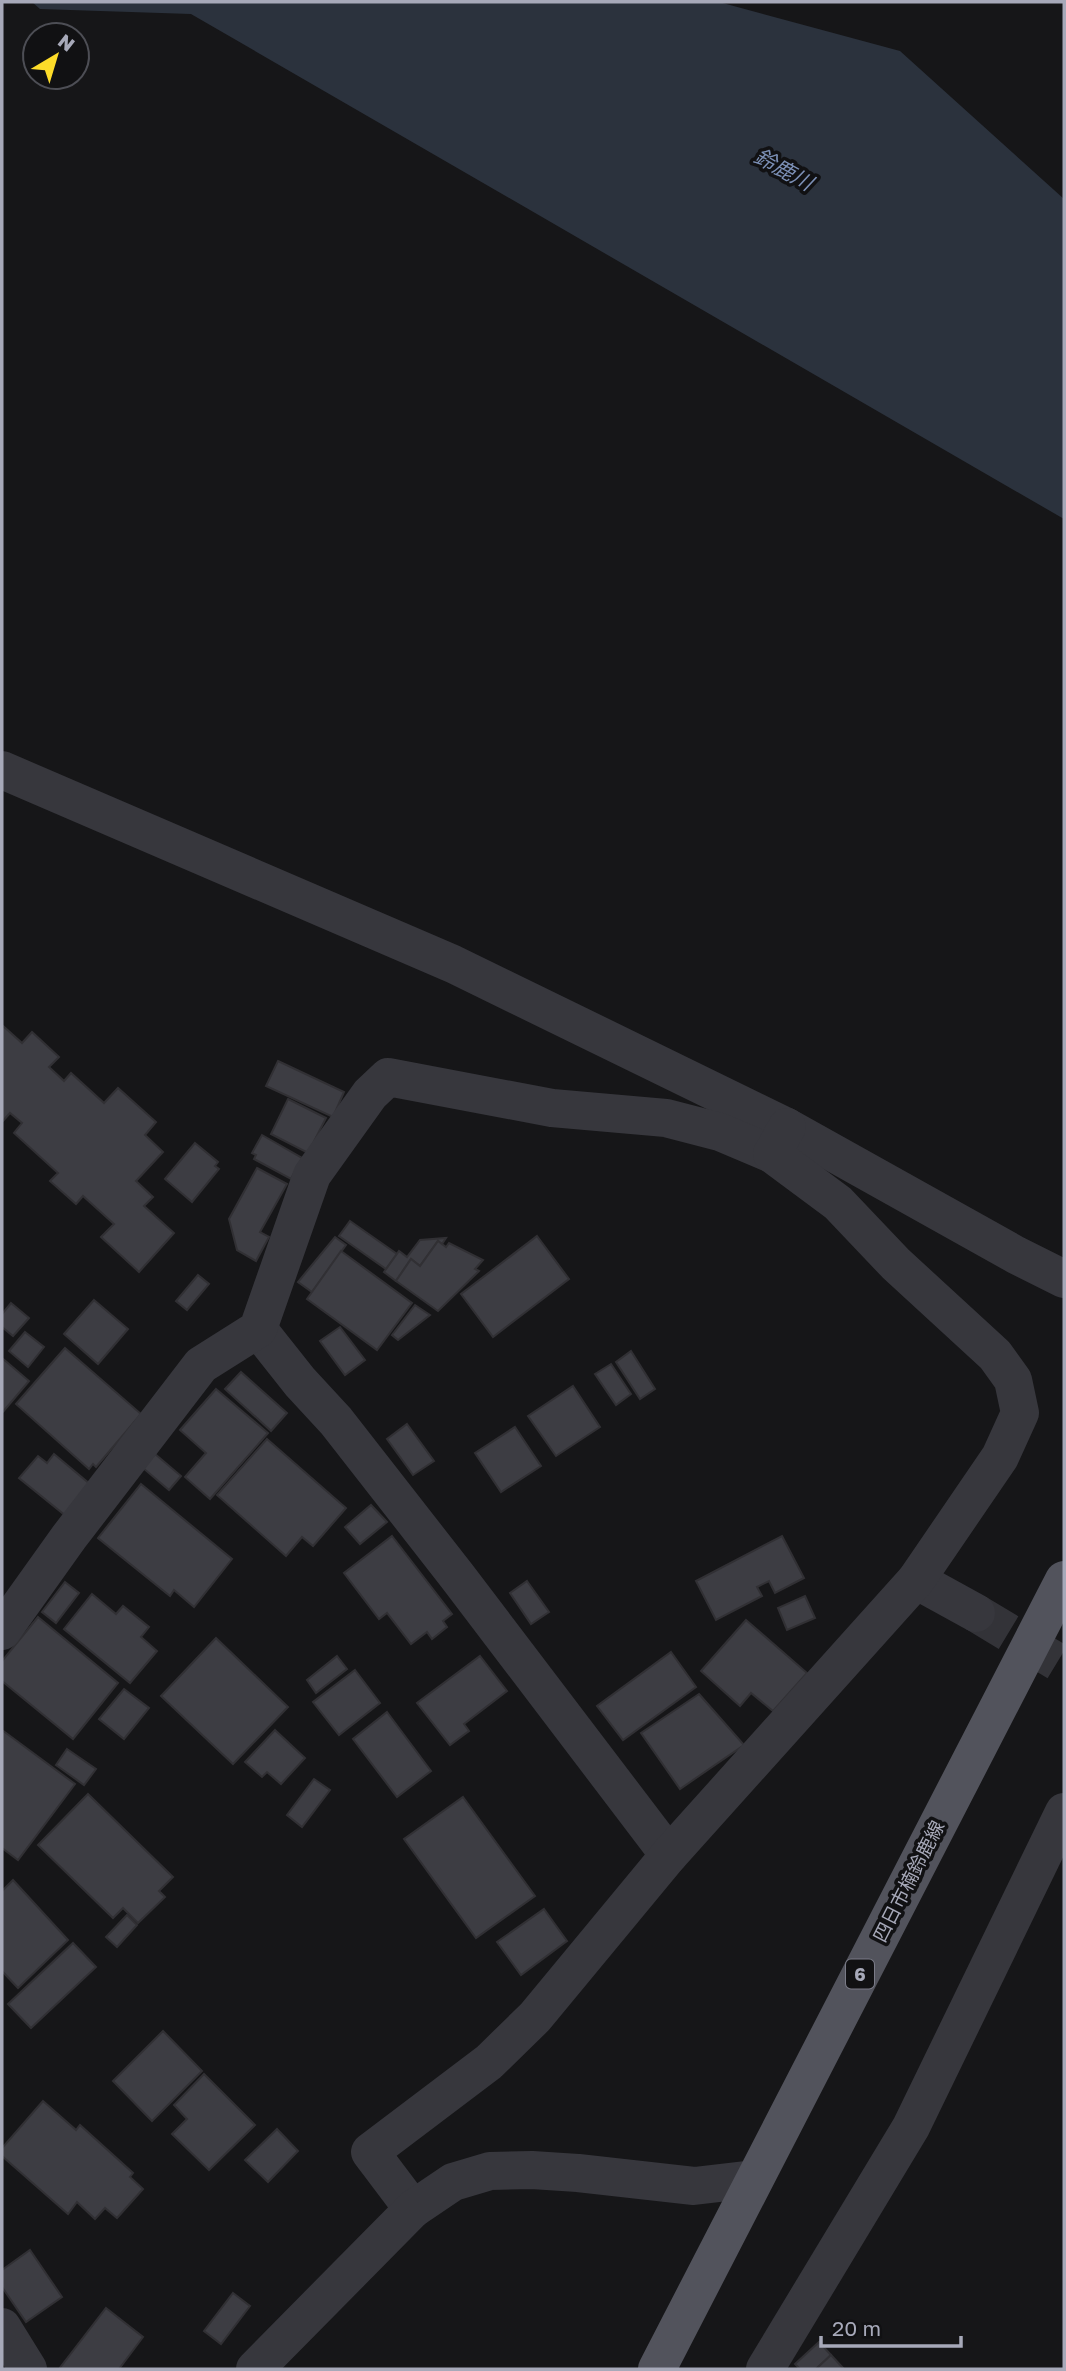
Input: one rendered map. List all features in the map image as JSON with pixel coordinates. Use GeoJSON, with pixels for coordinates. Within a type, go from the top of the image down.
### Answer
{"type":"FeatureCollection","features":[{"type":"Feature","properties":{"kind":"main road","name":"四日市楠鈴鹿線"},"geometry":{"type":"LineString","coordinates":[[657,2369],[1064,1580]]}},
{"type":"Feature","properties":{"kind":"street"},"geometry":{"type":"LineString","coordinates":[[2,770],[453,964],[779,1140],[1064,1279]]}},
{"type":"Feature","properties":{"kind":"street"},"geometry":{"type":"LineString","coordinates":[[2,1630],[69,1537],[201,1365],[258,1329],[312,1175],[370,1094],[388,1077],[552,1108],[666,1118],[720,1132],[779,1140],[896,1264],[995,1355],[1013,1380],[1020,1413],[1000,1457],[916,1580],[803,1703],[735,1784],[668,1855],[526,2026],[489,2062],[370,2152],[413,2209]]}},
{"type":"Feature","properties":{"kind":"street"},"geometry":{"type":"LineString","coordinates":[[258,1329],[300,1382],[336,1421],[457,1576],[668,1855]]}},
{"type":"Feature","properties":{"kind":"street"},"geometry":{"type":"LineString","coordinates":[[916,1580],[976,1613]]}},
{"type":"Feature","properties":{"kind":"street"},"geometry":{"type":"LineString","coordinates":[[765,2369],[911,2126],[1064,1812]]}},
{"type":"Feature","properties":{"kind":"street"},"geometry":{"type":"LineString","coordinates":[[255,2369],[413,2209],[453,2182],[490,2171],[532,2170],[694,2186],[754,2179]]}},
{"type":"Feature","properties":{"kind":"street"},"geometry":{"type":"LineString","coordinates":[[2,2327],[28,2369]]}},
{"type":"Feature","properties":{"kind":"water","name":"鈴鹿川"},"geometry":{"type":"Polygon","coordinates":[[[32,2],[719,2],[900,51],[1064,199],[1064,519],[191,14],[40,9],[32,2]]]}},
{"type":"Feature","properties":{"kind":"building"},"geometry":{"type":"Polygon","coordinates":[[[2,1025],[22,1043],[32,1032],[59,1057],[49,1067],[64,1081],[71,1073],[104,1103],[118,1088],[156,1122],[145,1135],[163,1152],[136,1181],[153,1197],[144,1206],[174,1233],[139,1272],[101,1237],[114,1224],[83,1196],[76,1204],[50,1181],[58,1173],[14,1133],[22,1123],[10,1113],[2,1122],[2,1025]]]}},
{"type":"Feature","properties":{"kind":"building"},"geometry":{"type":"Polygon","coordinates":[[[278,1061],[344,1092],[333,1117],[266,1086],[278,1061]]]}},
{"type":"Feature","properties":{"kind":"building"},"geometry":{"type":"Polygon","coordinates":[[[288,1099],[326,1118],[308,1153],[271,1134],[288,1099]]]}},
{"type":"Feature","properties":{"kind":"building"},"geometry":{"type":"Polygon","coordinates":[[[262,1135],[302,1158],[291,1179],[254,1159],[256,1155],[252,1153],[262,1135]]]}},
{"type":"Feature","properties":{"kind":"building"},"geometry":{"type":"Polygon","coordinates":[[[195,1143],[218,1162],[215,1166],[219,1169],[192,1202],[165,1179],[195,1143]]]}},
{"type":"Feature","properties":{"kind":"building"},"geometry":{"type":"Polygon","coordinates":[[[257,1168],[287,1184],[260,1232],[269,1237],[256,1261],[237,1250],[229,1219],[257,1168]]]}},
{"type":"Feature","properties":{"kind":"building"},"geometry":{"type":"Polygon","coordinates":[[[350,1221],[397,1254],[386,1269],[339,1236],[350,1221]]]}},
{"type":"Feature","properties":{"kind":"building"},"geometry":{"type":"Polygon","coordinates":[[[537,1236],[569,1279],[493,1337],[461,1294],[537,1236]]]}},
{"type":"Feature","properties":{"kind":"building"},"geometry":{"type":"Polygon","coordinates":[[[335,1237],[346,1245],[312,1292],[298,1282],[335,1237]]]}},
{"type":"Feature","properties":{"kind":"building"},"geometry":{"type":"Polygon","coordinates":[[[446,1238],[442,1244],[438,1241],[420,1266],[411,1259],[396,1281],[384,1272],[399,1251],[407,1257],[420,1240],[446,1238]]]}},
{"type":"Feature","properties":{"kind":"building"},"geometry":{"type":"Polygon","coordinates":[[[438,1241],[446,1247],[449,1243],[483,1260],[475,1269],[479,1271],[438,1311],[396,1281],[411,1259],[420,1266],[438,1241]]]}},
{"type":"Feature","properties":{"kind":"building"},"geometry":{"type":"Polygon","coordinates":[[[341,1251],[412,1303],[377,1350],[307,1299],[341,1251]]]}},
{"type":"Feature","properties":{"kind":"building"},"geometry":{"type":"Polygon","coordinates":[[[198,1275],[209,1284],[187,1310],[176,1301],[198,1275]]]}},
{"type":"Feature","properties":{"kind":"building"},"geometry":{"type":"Polygon","coordinates":[[[94,1300],[128,1329],[98,1364],[64,1334],[94,1300]]]}},
{"type":"Feature","properties":{"kind":"building"},"geometry":{"type":"Polygon","coordinates":[[[11,1303],[29,1318],[13,1336],[2,1327],[2,1314],[11,1303]]]}},
{"type":"Feature","properties":{"kind":"building"},"geometry":{"type":"Polygon","coordinates":[[[415,1305],[430,1315],[398,1340],[392,1335],[415,1305]]]}},
{"type":"Feature","properties":{"kind":"building"},"geometry":{"type":"Polygon","coordinates":[[[340,1327],[365,1360],[345,1375],[320,1341],[340,1327]]]}},
{"type":"Feature","properties":{"kind":"building"},"geometry":{"type":"Polygon","coordinates":[[[25,1332],[44,1347],[28,1367],[9,1351],[25,1332]]]}},
{"type":"Feature","properties":{"kind":"building"},"geometry":{"type":"Polygon","coordinates":[[[65,1348],[141,1414],[96,1467],[93,1464],[89,1469],[16,1404],[65,1348]]]}},
{"type":"Feature","properties":{"kind":"building"},"geometry":{"type":"Polygon","coordinates":[[[631,1351],[655,1389],[640,1399],[616,1362],[631,1351]]]}},
{"type":"Feature","properties":{"kind":"building"},"geometry":{"type":"Polygon","coordinates":[[[2,1358],[29,1381],[2,1413],[2,1358]]]}},
{"type":"Feature","properties":{"kind":"building"},"geometry":{"type":"Polygon","coordinates":[[[611,1364],[631,1394],[616,1405],[595,1374],[611,1364]]]}},
{"type":"Feature","properties":{"kind":"building"},"geometry":{"type":"Polygon","coordinates":[[[241,1372],[287,1413],[271,1431],[225,1389],[241,1372]]]}},
{"type":"Feature","properties":{"kind":"building"},"geometry":{"type":"Polygon","coordinates":[[[573,1386],[600,1427],[556,1456],[528,1416],[573,1386]]]}},
{"type":"Feature","properties":{"kind":"building"},"geometry":{"type":"Polygon","coordinates":[[[216,1389],[268,1433],[210,1499],[185,1477],[206,1453],[180,1430],[216,1389]]]}},
{"type":"Feature","properties":{"kind":"building"},"geometry":{"type":"Polygon","coordinates":[[[407,1424],[434,1461],[413,1475],[387,1439],[407,1424]]]}},
{"type":"Feature","properties":{"kind":"building"},"geometry":{"type":"Polygon","coordinates":[[[515,1427],[541,1466],[501,1492],[475,1453],[515,1427]]]}},
{"type":"Feature","properties":{"kind":"building"},"geometry":{"type":"Polygon","coordinates":[[[267,1439],[346,1508],[313,1546],[302,1537],[286,1556],[217,1495],[267,1439]]]}},
{"type":"Feature","properties":{"kind":"building"},"geometry":{"type":"Polygon","coordinates":[[[54,1454],[91,1485],[66,1516],[19,1478],[38,1456],[47,1463],[54,1454]]]}},
{"type":"Feature","properties":{"kind":"building"},"geometry":{"type":"Polygon","coordinates":[[[155,1454],[181,1476],[169,1490],[143,1468],[155,1454]]]}},
{"type":"Feature","properties":{"kind":"building"},"geometry":{"type":"Polygon","coordinates":[[[141,1484],[232,1559],[194,1607],[174,1590],[170,1596],[98,1538],[141,1484]]]}},
{"type":"Feature","properties":{"kind":"building"},"geometry":{"type":"Polygon","coordinates":[[[371,1505],[387,1522],[360,1544],[345,1527],[371,1505]]]}},
{"type":"Feature","properties":{"kind":"building"},"geometry":{"type":"Polygon","coordinates":[[[392,1536],[452,1614],[443,1621],[447,1627],[432,1639],[427,1632],[411,1644],[387,1613],[379,1619],[344,1573],[392,1536]]]}},
{"type":"Feature","properties":{"kind":"building"},"geometry":{"type":"Polygon","coordinates":[[[782,1536],[804,1578],[775,1593],[769,1581],[757,1587],[762,1596],[716,1620],[696,1581],[782,1536]]]}},
{"type":"Feature","properties":{"kind":"building"},"geometry":{"type":"Polygon","coordinates":[[[527,1581],[549,1612],[531,1624],[510,1593],[527,1581]]]}},
{"type":"Feature","properties":{"kind":"building"},"geometry":{"type":"Polygon","coordinates":[[[65,1582],[79,1593],[56,1623],[42,1612],[65,1582]]]}},
{"type":"Feature","properties":{"kind":"building"},"geometry":{"type":"Polygon","coordinates":[[[92,1594],[116,1614],[123,1606],[149,1627],[141,1637],[157,1651],[130,1683],[64,1629],[92,1594]]]}},
{"type":"Feature","properties":{"kind":"building"},"geometry":{"type":"Polygon","coordinates":[[[805,1596],[815,1618],[787,1630],[778,1608],[805,1596]]]}},
{"type":"Feature","properties":{"kind":"building"},"geometry":{"type":"Polygon","coordinates":[[[38,1617],[118,1683],[73,1739],[2,1681],[2,1661],[38,1617]]]}},
{"type":"Feature","properties":{"kind":"building"},"geometry":{"type":"Polygon","coordinates":[[[746,1620],[807,1673],[773,1711],[751,1693],[740,1706],[701,1671],[746,1620]]]}},
{"type":"Feature","properties":{"kind":"building"},"geometry":{"type":"Polygon","coordinates":[[[216,1638],[288,1707],[233,1764],[161,1696],[216,1638]]]}},
{"type":"Feature","properties":{"kind":"building"},"geometry":{"type":"Polygon","coordinates":[[[671,1652],[696,1687],[623,1740],[597,1706],[671,1652]]]}},
{"type":"Feature","properties":{"kind":"building"},"geometry":{"type":"Polygon","coordinates":[[[337,1656],[347,1669],[316,1693],[307,1680],[337,1656]]]}},
{"type":"Feature","properties":{"kind":"building"},"geometry":{"type":"Polygon","coordinates":[[[480,1656],[507,1691],[464,1724],[469,1731],[450,1745],[417,1703],[480,1656]]]}},
{"type":"Feature","properties":{"kind":"building"},"geometry":{"type":"Polygon","coordinates":[[[355,1670],[380,1703],[339,1735],[313,1702],[355,1670]]]}},
{"type":"Feature","properties":{"kind":"building"},"geometry":{"type":"Polygon","coordinates":[[[124,1689],[149,1708],[124,1739],[99,1719],[124,1689]]]}},
{"type":"Feature","properties":{"kind":"building"},"geometry":{"type":"Polygon","coordinates":[[[699,1694],[744,1745],[680,1789],[641,1733],[699,1694]]]}},
{"type":"Feature","properties":{"kind":"building"},"geometry":{"type":"Polygon","coordinates":[[[387,1712],[431,1771],[397,1797],[353,1739],[387,1712]]]}},
{"type":"Feature","properties":{"kind":"building"},"geometry":{"type":"Polygon","coordinates":[[[2,1730],[75,1784],[18,1860],[2,1848],[2,1730]]]}},
{"type":"Feature","properties":{"kind":"building"},"geometry":{"type":"Polygon","coordinates":[[[275,1730],[305,1758],[281,1784],[267,1772],[262,1777],[245,1762],[275,1730]]]}},
{"type":"Feature","properties":{"kind":"building"},"geometry":{"type":"Polygon","coordinates":[[[67,1749],[96,1769],[84,1785],[56,1765],[67,1749]]]}},
{"type":"Feature","properties":{"kind":"building"},"geometry":{"type":"Polygon","coordinates":[[[314,1779],[330,1790],[302,1827],[287,1815],[314,1779]]]}},
{"type":"Feature","properties":{"kind":"building"},"geometry":{"type":"Polygon","coordinates":[[[88,1794],[173,1877],[159,1891],[165,1897],[138,1923],[123,1908],[113,1918],[38,1845],[88,1794]]]}},
{"type":"Feature","properties":{"kind":"building"},"geometry":{"type":"Polygon","coordinates":[[[463,1797],[535,1896],[476,1938],[404,1839],[463,1797]]]}},
{"type":"Feature","properties":{"kind":"building"},"geometry":{"type":"Polygon","coordinates":[[[13,1880],[68,1940],[18,1988],[2,1971],[2,1891],[13,1880]]]}},
{"type":"Feature","properties":{"kind":"building"},"geometry":{"type":"Polygon","coordinates":[[[544,1909],[567,1941],[521,1975],[497,1942],[544,1909]]]}},
{"type":"Feature","properties":{"kind":"building"},"geometry":{"type":"Polygon","coordinates":[[[127,1915],[137,1925],[117,1947],[106,1937],[127,1915]]]}},
{"type":"Feature","properties":{"kind":"building"},"geometry":{"type":"Polygon","coordinates":[[[73,1943],[96,1967],[31,2028],[8,2004],[73,1943]]]}},
{"type":"Feature","properties":{"kind":"building"},"geometry":{"type":"Polygon","coordinates":[[[163,2031],[202,2071],[152,2121],[113,2081],[163,2031]]]}},
{"type":"Feature","properties":{"kind":"building"},"geometry":{"type":"Polygon","coordinates":[[[204,2074],[255,2125],[209,2170],[172,2134],[187,2119],[174,2105],[204,2074]]]}},
{"type":"Feature","properties":{"kind":"building"},"geometry":{"type":"Polygon","coordinates":[[[43,2101],[76,2130],[80,2125],[133,2173],[130,2177],[143,2189],[117,2218],[105,2208],[95,2219],[77,2202],[68,2214],[2,2156],[2,2148],[43,2101]]]}},
{"type":"Feature","properties":{"kind":"building"},"geometry":{"type":"Polygon","coordinates":[[[277,2129],[298,2151],[268,2182],[245,2160],[277,2129]]]}},
{"type":"Feature","properties":{"kind":"building"},"geometry":{"type":"Polygon","coordinates":[[[30,2250],[62,2297],[26,2322],[2,2287],[2,2270],[30,2250]]]}},
{"type":"Feature","properties":{"kind":"building"},"geometry":{"type":"Polygon","coordinates":[[[233,2293],[250,2306],[221,2344],[204,2331],[233,2293]]]}},
{"type":"Feature","properties":{"kind":"building"},"geometry":{"type":"Polygon","coordinates":[[[106,2308],[143,2337],[119,2369],[59,2369],[106,2308]]]}},
{"type":"Feature","properties":{"kind":"building"},"geometry":{"type":"Polygon","coordinates":[[[819,2342],[831,2355],[816,2369],[800,2369],[795,2364],[819,2342]]]}},
{"type":"Feature","properties":{"kind":"building"},"geometry":{"type":"Polygon","coordinates":[[[831,2355],[844,2369],[816,2369],[831,2355]]]}},
{"type":"Feature","properties":{"kind":"tunnel"},"geometry":{"type":"LineString","coordinates":[[976,1613],[1064,1666]]}}]}
